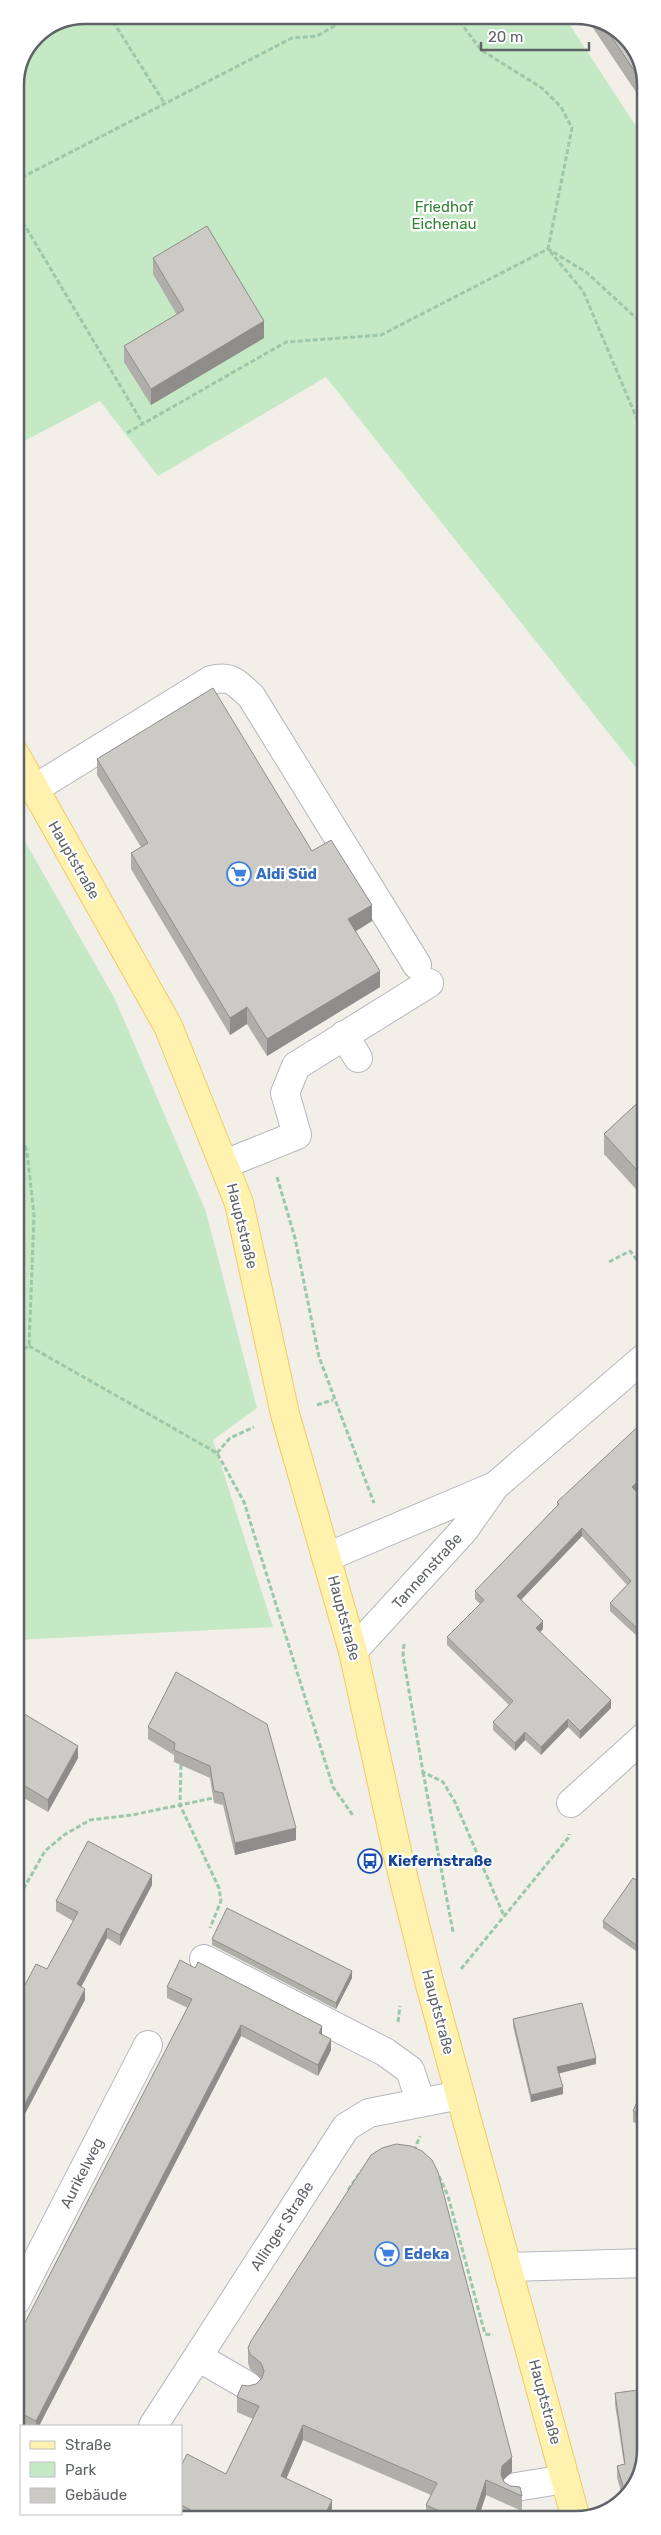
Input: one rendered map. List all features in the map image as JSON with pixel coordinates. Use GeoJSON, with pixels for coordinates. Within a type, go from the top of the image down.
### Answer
{"type":"FeatureCollection","features":[{"type":"Feature","properties":{"kind":"main road","name":"Hauptstraße"},"geometry":{"type":"LineString","coordinates":[[24,771],[168,1026],[225,1164],[239,1204],[286,1416],[328,1557],[353,1651],[398,1856],[429,1981],[509,2267],[574,2511]]}},
{"type":"Feature","properties":{"kind":"street"},"geometry":{"type":"LineString","coordinates":[[34,789],[211,680],[224,677],[235,681],[251,696],[423,974],[344,1035],[296,1066],[285,1093],[297,1135],[225,1164]]}},
{"type":"Feature","properties":{"kind":"street"},"geometry":{"type":"LineString","coordinates":[[344,1035],[358,1058]]}},
{"type":"Feature","properties":{"kind":"street","name":"Tannenstraße"},"geometry":{"type":"LineString","coordinates":[[353,1651],[464,1530],[495,1486],[637,1364]]}},
{"type":"Feature","properties":{"kind":"street","name":"Tannenstraße"},"geometry":{"type":"LineString","coordinates":[[328,1557],[495,1486]]}},
{"type":"Feature","properties":{"kind":"street"},"geometry":{"type":"LineString","coordinates":[[570,1803],[637,1743]]}},
{"type":"Feature","properties":{"kind":"street"},"geometry":{"type":"LineString","coordinates":[[204,1958],[385,2052],[410,2070],[421,2103]]}},
{"type":"Feature","properties":{"kind":"street","name":"Aurikelweg"},"geometry":{"type":"LineString","coordinates":[[24,2285],[148,2045]]}},
{"type":"Feature","properties":{"kind":"street","name":"Allinger Straße"},"geometry":{"type":"LineString","coordinates":[[154,2425],[346,2127],[368,2113],[460,2095]]}},
{"type":"Feature","properties":{"kind":"street"},"geometry":{"type":"LineString","coordinates":[[509,2267],[637,2262]]}},
{"type":"Feature","properties":{"kind":"street"},"geometry":{"type":"LineString","coordinates":[[198,2357],[248,2386]]}},
{"type":"Feature","properties":{"kind":"street"},"geometry":{"type":"LineString","coordinates":[[516,2487],[565,2479]]}},
{"type":"Feature","properties":{"kind":"path"},"geometry":{"type":"LineString","coordinates":[[116,24],[165,104]]}},
{"type":"Feature","properties":{"kind":"path"},"geometry":{"type":"LineString","coordinates":[[24,177],[292,38],[317,36],[338,24]]}},
{"type":"Feature","properties":{"kind":"path"},"geometry":{"type":"LineString","coordinates":[[461,24],[482,50],[542,88],[561,107],[572,128],[548,249]]}},
{"type":"Feature","properties":{"kind":"path"},"geometry":{"type":"LineString","coordinates":[[24,224],[143,424]]}},
{"type":"Feature","properties":{"kind":"path"},"geometry":{"type":"LineString","coordinates":[[548,249],[586,272],[637,319]]}},
{"type":"Feature","properties":{"kind":"path"},"geometry":{"type":"LineString","coordinates":[[127,433],[286,342],[381,335],[548,249]]}},
{"type":"Feature","properties":{"kind":"path"},"geometry":{"type":"LineString","coordinates":[[548,249],[583,291],[637,419]]}},
{"type":"Feature","properties":{"kind":"path"},"geometry":{"type":"LineString","coordinates":[[24,1145],[34,1214],[29,1346]]}},
{"type":"Feature","properties":{"kind":"path"},"geometry":{"type":"LineString","coordinates":[[265,1148],[284,1195],[295,1238],[319,1357],[386,1533]]}},
{"type":"Feature","properties":{"kind":"path"},"geometry":{"type":"LineString","coordinates":[[609,1262],[630,1251],[637,1260]]}},
{"type":"Feature","properties":{"kind":"path"},"geometry":{"type":"LineString","coordinates":[[24,1349],[29,1346]]}},
{"type":"Feature","properties":{"kind":"path"},"geometry":{"type":"LineString","coordinates":[[29,1346],[216,1453],[244,1502],[333,1787],[356,1818]]}},
{"type":"Feature","properties":{"kind":"path"},"geometry":{"type":"LineString","coordinates":[[216,1453],[230,1438],[263,1423],[286,1416]]}},
{"type":"Feature","properties":{"kind":"path"},"geometry":{"type":"LineString","coordinates":[[404,1642],[403,1656],[455,1941]]}},
{"type":"Feature","properties":{"kind":"path"},"geometry":{"type":"LineString","coordinates":[[181,1765],[180,1805],[219,1888],[221,1901],[213,1922],[196,1954],[204,1958]]}},
{"type":"Feature","properties":{"kind":"path"},"geometry":{"type":"LineString","coordinates":[[423,1772],[443,1782],[455,1802],[504,1916]]}},
{"type":"Feature","properties":{"kind":"path"},"geometry":{"type":"LineString","coordinates":[[24,1888],[45,1851],[64,1835],[90,1820],[132,1815],[213,1798]]}},
{"type":"Feature","properties":{"kind":"path"},"geometry":{"type":"LineString","coordinates":[[429,1981],[460,1970],[569,1837],[570,1803]]}},
{"type":"Feature","properties":{"kind":"path"},"geometry":{"type":"LineString","coordinates":[[458,1960],[460,1970]]}},
{"type":"Feature","properties":{"kind":"path"},"geometry":{"type":"LineString","coordinates":[[385,2052],[398,2028],[401,1998]]}},
{"type":"Feature","properties":{"kind":"path"},"geometry":{"type":"LineString","coordinates":[[413,2156],[419,2138]]}},
{"type":"Feature","properties":{"kind":"path"},"geometry":{"type":"LineString","coordinates":[[348,2190],[356,2176],[367,2165]]}},
{"type":"Feature","properties":{"kind":"path"},"geometry":{"type":"LineString","coordinates":[[434,2169],[448,2196],[480,2316]]}},
{"type":"Feature","properties":{"kind":"green space","name":"Friedhof Eichenau"},"geometry":{"type":"Polygon","coordinates":[[[85,24],[569,24],[637,128],[637,769],[326,377],[158,476],[100,401],[24,441],[24,85],[28,62],[34,51],[51,34],[62,28],[85,24]]]}},
{"type":"Feature","properties":{"kind":"green space"},"geometry":{"type":"Polygon","coordinates":[[[24,840],[115,999],[206,1212],[257,1408],[213,1440],[273,1627],[24,1640],[24,840]]]}},
{"type":"Feature","properties":{"kind":"building"},"geometry":{"type":"Polygon","coordinates":[[[610,34],[625,48],[633,62],[636,73],[610,34]]]}},
{"type":"Feature","properties":{"kind":"building"},"geometry":{"type":"Polygon","coordinates":[[[207,226],[264,321],[151,389],[124,346],[184,310],[153,258],[207,226]]]}},
{"type":"Feature","properties":{"kind":"building"},"geometry":{"type":"Polygon","coordinates":[[[213,688],[312,851],[331,840],[372,905],[348,919],[380,971],[267,1039],[247,1007],[230,1018],[131,853],[148,843],[97,759],[213,688]]]}},
{"type":"Feature","properties":{"kind":"building"},"geometry":{"type":"Polygon","coordinates":[[[637,1103],[637,1170],[604,1134],[637,1103]]]}},
{"type":"Feature","properties":{"kind":"building"},"geometry":{"type":"Polygon","coordinates":[[[637,1427],[637,1482],[632,1487],[637,1492],[637,1628],[610,1603],[631,1581],[582,1528],[517,1596],[543,1621],[536,1628],[611,1700],[580,1731],[568,1719],[541,1747],[525,1732],[515,1743],[493,1722],[513,1701],[447,1637],[484,1600],[475,1591],[559,1504],[557,1502],[637,1427]]]}},
{"type":"Feature","properties":{"kind":"building"},"geometry":{"type":"Polygon","coordinates":[[[176,1672],[267,1724],[296,1828],[235,1843],[223,1793],[214,1791],[210,1766],[174,1750],[175,1743],[148,1727],[176,1672]]]}},
{"type":"Feature","properties":{"kind":"building"},"geometry":{"type":"Polygon","coordinates":[[[24,1714],[78,1746],[48,1800],[24,1785],[24,1714]]]}},
{"type":"Feature","properties":{"kind":"building"},"geometry":{"type":"Polygon","coordinates":[[[88,1841],[152,1875],[120,1935],[107,1928],[77,1984],[85,1989],[24,2106],[24,1987],[36,1964],[47,1969],[78,1912],[56,1901],[88,1841]]]}},
{"type":"Feature","properties":{"kind":"building"},"geometry":{"type":"Polygon","coordinates":[[[633,1878],[637,1880],[637,1946],[603,1921],[633,1878]]]}},
{"type":"Feature","properties":{"kind":"building"},"geometry":{"type":"Polygon","coordinates":[[[227,1908],[352,1971],[336,2003],[212,1939],[227,1908]]]}},
{"type":"Feature","properties":{"kind":"building"},"geometry":{"type":"Polygon","coordinates":[[[180,1960],[195,1968],[198,1962],[322,2026],[319,2033],[331,2039],[318,2065],[241,2025],[36,2421],[24,2415],[24,2324],[192,1999],[167,1987],[180,1960]]]}},
{"type":"Feature","properties":{"kind":"building"},"geometry":{"type":"Polygon","coordinates":[[[582,2003],[596,2058],[557,2067],[563,2087],[531,2095],[513,2019],[582,2003]]]}},
{"type":"Feature","properties":{"kind":"building"},"geometry":{"type":"Polygon","coordinates":[[[637,2102],[637,2113],[633,2111],[637,2102]]]}},
{"type":"Feature","properties":{"kind":"building"},"geometry":{"type":"Polygon","coordinates":[[[396,2144],[411,2146],[422,2151],[432,2160],[438,2172],[512,2457],[502,2466],[501,2475],[504,2482],[510,2486],[520,2487],[522,2496],[486,2480],[476,2511],[440,2511],[426,2505],[437,2483],[303,2425],[281,2476],[332,2500],[327,2511],[193,2511],[182,2506],[182,2464],[187,2454],[226,2474],[259,2406],[237,2397],[242,2385],[256,2384],[262,2378],[264,2371],[261,2363],[250,2354],[248,2348],[251,2341],[371,2155],[382,2148],[396,2144]]]}},
{"type":"Feature","properties":{"kind":"building"},"geometry":{"type":"Polygon","coordinates":[[[637,2390],[636,2462],[631,2477],[624,2488],[617,2466],[625,2464],[615,2393],[637,2390]]]}},
{"type":"Feature","properties":{"kind":"place","name":"Aldi Süd"},"geometry":{"type":"Point","coordinates":[239,874]}},
{"type":"Feature","properties":{"kind":"place","name":"Kiefernstraße"},"geometry":{"type":"Point","coordinates":[370,1861]}},
{"type":"Feature","properties":{"kind":"place","name":"Edeka"},"geometry":{"type":"Point","coordinates":[387,2254]}}]}
